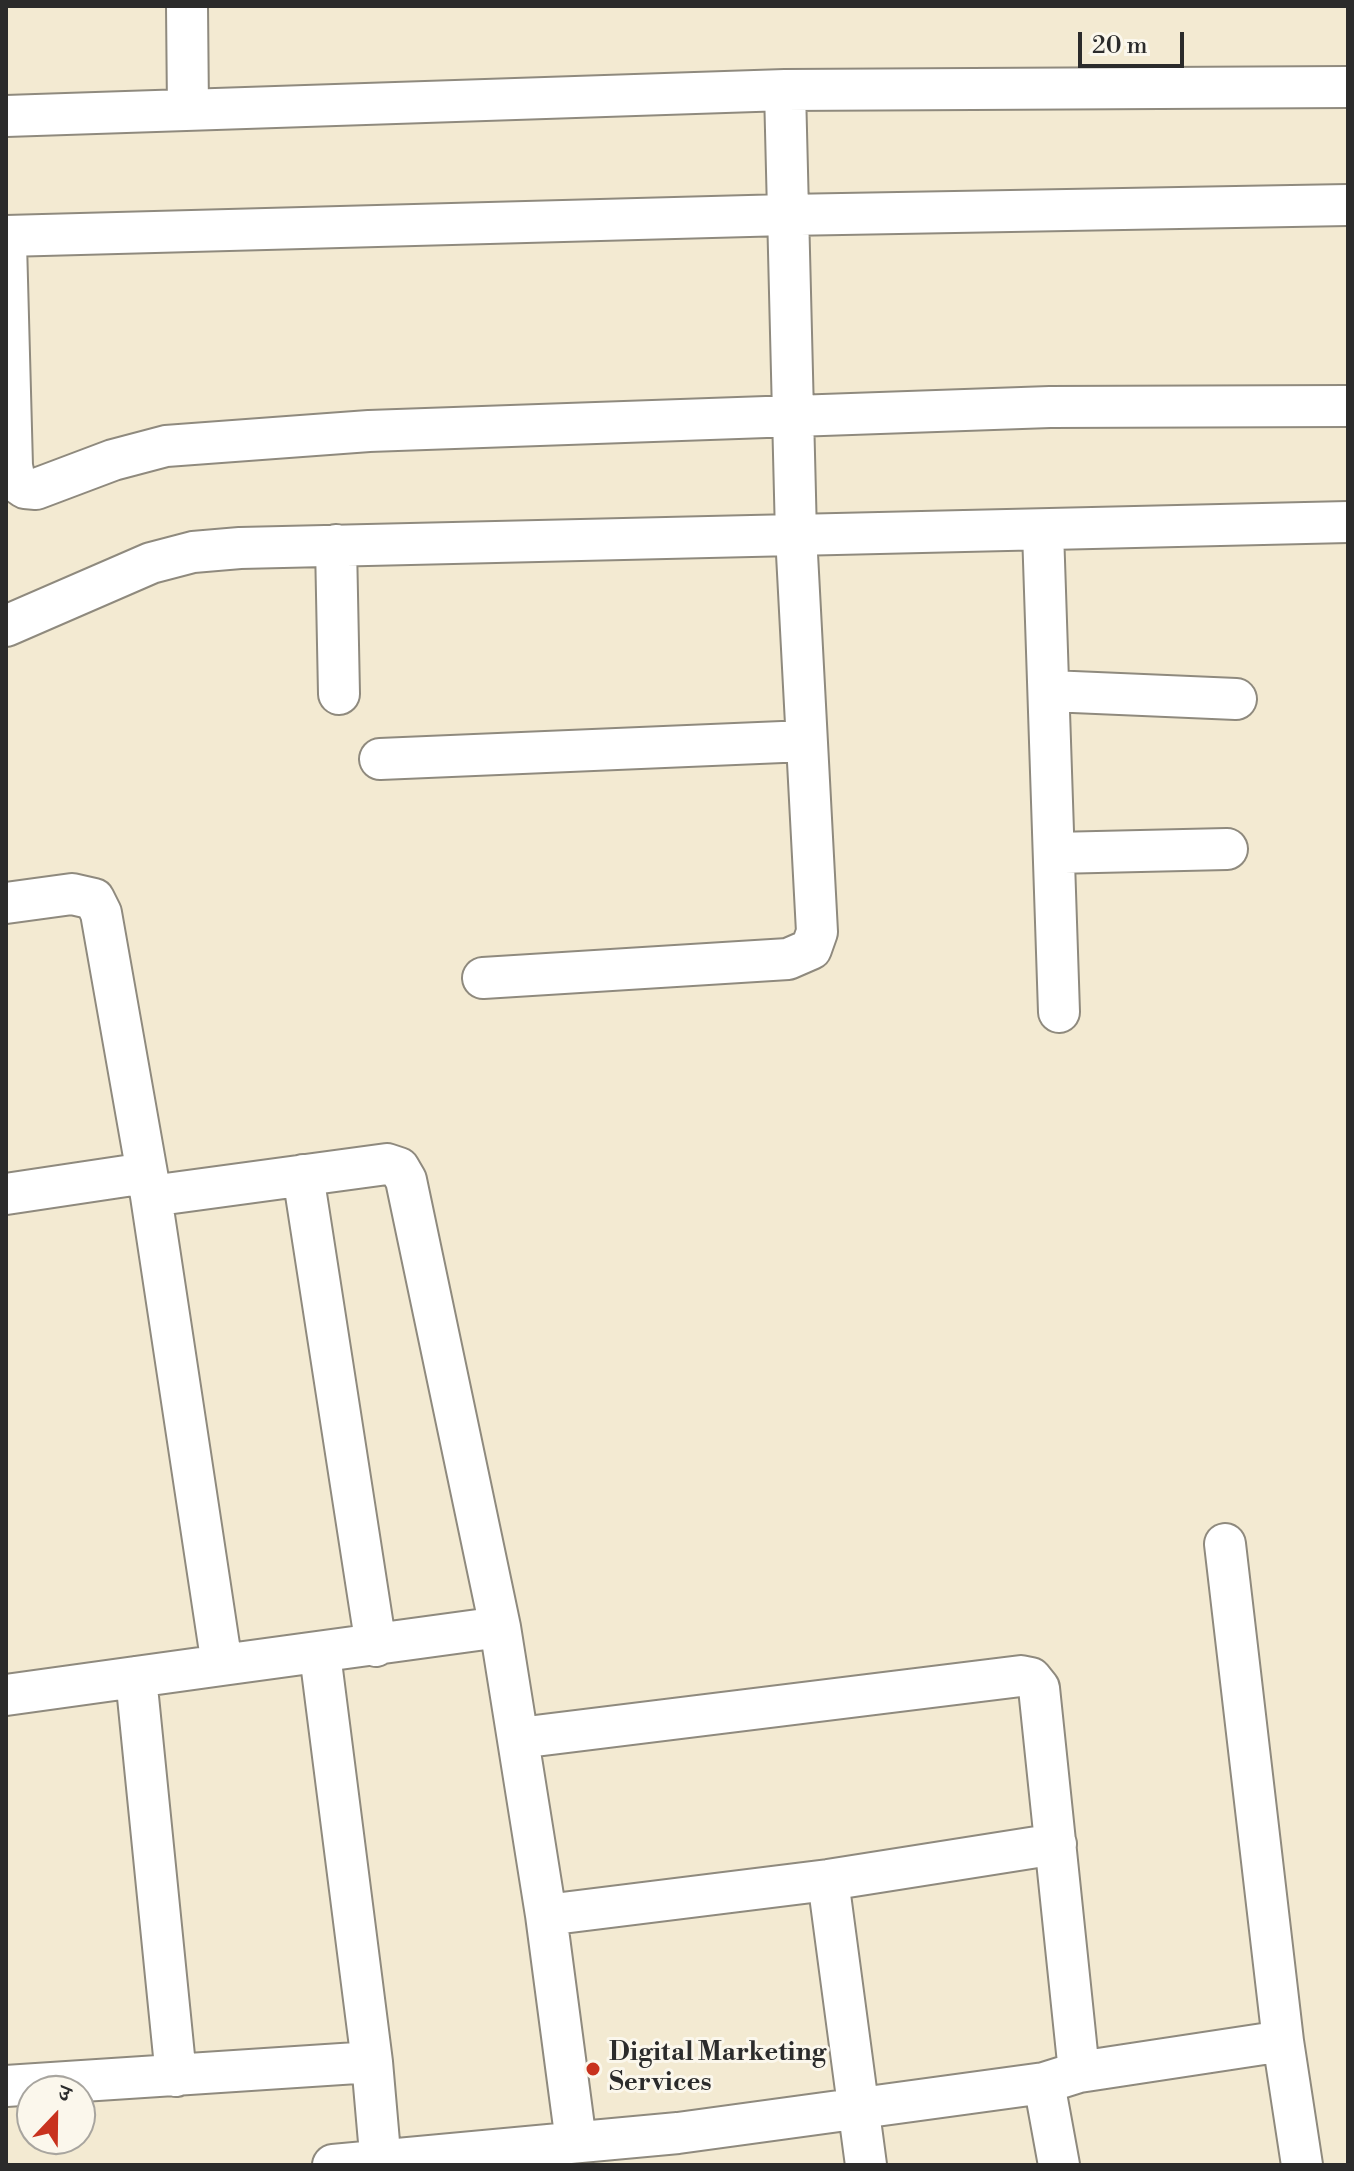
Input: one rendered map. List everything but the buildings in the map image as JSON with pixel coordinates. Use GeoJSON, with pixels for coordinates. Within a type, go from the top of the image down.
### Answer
{"type":"FeatureCollection","features":[{"type":"Feature","properties":{"kind":"street"},"geometry":{"type":"LineString","coordinates":[[187,6],[188,110]]}},
{"type":"Feature","properties":{"kind":"street"},"geometry":{"type":"LineString","coordinates":[[6,116],[785,90],[1348,87]]}},
{"type":"Feature","properties":{"kind":"street"},"geometry":{"type":"LineString","coordinates":[[483,978],[788,959],[811,949],[817,932],[796,535],[785,90]]}},
{"type":"Feature","properties":{"kind":"street"},"geometry":{"type":"LineString","coordinates":[[6,236],[786,215],[1348,205]]}},
{"type":"Feature","properties":{"kind":"street"},"geometry":{"type":"LineString","coordinates":[[6,243],[12,466],[15,481],[25,488],[36,489],[113,460],[166,446],[369,431],[1050,407],[1348,406]]}},
{"type":"Feature","properties":{"kind":"street"},"geometry":{"type":"LineString","coordinates":[[6,626],[151,563],[193,552],[336,545],[1348,522]]}},
{"type":"Feature","properties":{"kind":"street"},"geometry":{"type":"LineString","coordinates":[[1043,531],[1059,1012]]}},
{"type":"Feature","properties":{"kind":"street"},"geometry":{"type":"LineString","coordinates":[[336,545],[339,694]]}},
{"type":"Feature","properties":{"kind":"street"},"geometry":{"type":"LineString","coordinates":[[1050,691],[1236,699]]}},
{"type":"Feature","properties":{"kind":"street"},"geometry":{"type":"LineString","coordinates":[[380,759],[806,741]]}},
{"type":"Feature","properties":{"kind":"street"},"geometry":{"type":"LineString","coordinates":[[1054,853],[1227,849]]}},
{"type":"Feature","properties":{"kind":"street"},"geometry":{"type":"LineString","coordinates":[[6,903],[72,894],[94,899],[101,913],[149,1184],[222,1665]]}},
{"type":"Feature","properties":{"kind":"street"},"geometry":{"type":"LineString","coordinates":[[6,1194],[303,1175],[387,1164],[399,1168],[406,1180],[500,1627],[546,1915],[576,2142]]}},
{"type":"Feature","properties":{"kind":"street"},"geometry":{"type":"LineString","coordinates":[[303,1175],[376,1646]]}},
{"type":"Feature","properties":{"kind":"street"},"geometry":{"type":"LineString","coordinates":[[1225,1544],[1283,2041],[1302,2165]]}},
{"type":"Feature","properties":{"kind":"street"},"geometry":{"type":"LineString","coordinates":[[7,1690],[320,1654],[500,1627]]}},
{"type":"Feature","properties":{"kind":"street"},"geometry":{"type":"LineString","coordinates":[[320,1654],[372,2062],[380,2163]]}},
{"type":"Feature","properties":{"kind":"street"},"geometry":{"type":"LineString","coordinates":[[519,1738],[1021,1676],[1031,1678],[1039,1688],[1056,1844],[1062,2078],[1059,2165]]}},
{"type":"Feature","properties":{"kind":"street"},"geometry":{"type":"LineString","coordinates":[[136,1677],[176,2076]]}},
{"type":"Feature","properties":{"kind":"street"},"geometry":{"type":"LineString","coordinates":[[546,1915],[828,1880],[1056,1844]]}},
{"type":"Feature","properties":{"kind":"street"},"geometry":{"type":"LineString","coordinates":[[828,1880],[866,2165]]}},
{"type":"Feature","properties":{"kind":"street"},"geometry":{"type":"LineString","coordinates":[[333,2165],[380,2163],[576,2142],[680,2149],[858,2108],[1283,2041]]}},
{"type":"Feature","properties":{"kind":"street"},"geometry":{"type":"LineString","coordinates":[[6,2086],[372,2062]]}},
{"type":"Feature","properties":{"kind":"place","name":"Digital Marketing Services"},"geometry":{"type":"Point","coordinates":[593,2069]}}]}
